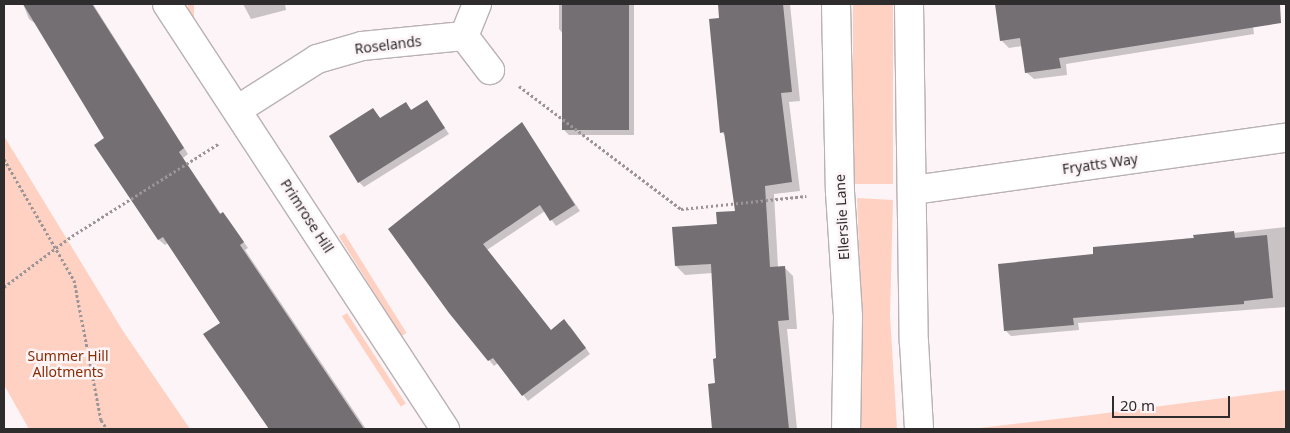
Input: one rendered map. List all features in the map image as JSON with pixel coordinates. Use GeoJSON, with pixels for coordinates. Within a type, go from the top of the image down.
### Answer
{"type":"FeatureCollection","features":[{"type":"Feature","properties":{"kind":"street","name":"Primrose Hill"},"geometry":{"type":"LineString","coordinates":[[167,4],[243,117],[445,429]]}},
{"type":"Feature","properties":{"kind":"street"},"geometry":{"type":"LineString","coordinates":[[477,4],[464,36],[490,70]]}},
{"type":"Feature","properties":{"kind":"street","name":"Ellerslie Lane"},"geometry":{"type":"LineString","coordinates":[[836,4],[840,192],[848,316],[846,429]]}},
{"type":"Feature","properties":{"kind":"street"},"geometry":{"type":"LineString","coordinates":[[909,4],[914,190],[914,342],[919,429]]}},
{"type":"Feature","properties":{"kind":"street","name":"Roselands"},"geometry":{"type":"LineString","coordinates":[[243,117],[317,59],[362,46],[464,36]]}},
{"type":"Feature","properties":{"kind":"street","name":"Fryatts Way"},"geometry":{"type":"LineString","coordinates":[[914,190],[1286,138]]}},
{"type":"Feature","properties":{"kind":"path"},"geometry":{"type":"LineString","coordinates":[[490,70],[503,74],[681,209],[840,192]]}},
{"type":"Feature","properties":{"kind":"path"},"geometry":{"type":"LineString","coordinates":[[4,287],[57,247],[243,117]]}},
{"type":"Feature","properties":{"kind":"path"},"geometry":{"type":"LineString","coordinates":[[4,159],[57,247],[74,280],[101,420],[107,429]]}},
{"type":"Feature","properties":{"kind":"green space"},"geometry":{"type":"Polygon","coordinates":[[[188,4],[194,4],[194,64],[188,64],[188,4]]]}},
{"type":"Feature","properties":{"kind":"green space"},"geometry":{"type":"Polygon","coordinates":[[[853,4],[893,4],[893,184],[853,184],[853,4]]]}},
{"type":"Feature","properties":{"kind":"green space","name":"Summer Hill Allotments"},"geometry":{"type":"Polygon","coordinates":[[[4,136],[123,331],[190,429],[29,429],[4,385],[4,136]]]}},
{"type":"Feature","properties":{"kind":"green space"},"geometry":{"type":"Polygon","coordinates":[[[857,198],[893,200],[890,315],[897,429],[860,429],[862,317],[857,198]]]}},
{"type":"Feature","properties":{"kind":"green space"},"geometry":{"type":"Polygon","coordinates":[[[344,233],[407,333],[401,336],[339,236],[344,233]]]}},
{"type":"Feature","properties":{"kind":"green space"},"geometry":{"type":"Polygon","coordinates":[[[347,313],[406,404],[401,407],[342,316],[347,313]]]}},
{"type":"Feature","properties":{"kind":"green space"},"geometry":{"type":"Polygon","coordinates":[[[1286,390],[1286,429],[971,429],[1091,415],[1286,390]]]}},
{"type":"Feature","properties":{"kind":"building"},"geometry":{"type":"Polygon","coordinates":[[[23,4],[92,4],[184,148],[179,152],[220,214],[223,212],[244,242],[240,245],[364,429],[269,429],[203,334],[220,323],[163,237],[158,240],[94,145],[104,138],[23,4]]]}},
{"type":"Feature","properties":{"kind":"building"},"geometry":{"type":"Polygon","coordinates":[[[562,4],[629,4],[629,130],[562,130],[562,4]]]}},
{"type":"Feature","properties":{"kind":"building"},"geometry":{"type":"Polygon","coordinates":[[[718,4],[783,4],[792,92],[781,93],[792,182],[765,186],[770,267],[785,266],[789,320],[778,321],[789,429],[712,429],[708,384],[715,383],[713,359],[716,358],[711,264],[675,266],[672,227],[717,224],[716,212],[735,211],[724,132],[720,133],[709,19],[719,18],[718,4]]]}},
{"type":"Feature","properties":{"kind":"building"},"geometry":{"type":"Polygon","coordinates":[[[995,4],[1280,4],[1281,23],[1059,58],[1061,68],[1025,73],[1020,38],[1000,41],[995,4]]]}},
{"type":"Feature","properties":{"kind":"building"},"geometry":{"type":"Polygon","coordinates":[[[427,100],[445,128],[358,183],[329,136],[373,108],[380,118],[406,102],[411,110],[427,100]]]}},
{"type":"Feature","properties":{"kind":"building"},"geometry":{"type":"Polygon","coordinates":[[[522,122],[575,205],[550,221],[540,205],[483,244],[551,330],[564,319],[586,348],[522,396],[493,358],[488,361],[449,313],[388,229],[522,122]]]}},
{"type":"Feature","properties":{"kind":"building"},"geometry":{"type":"Polygon","coordinates":[[[1234,231],[1235,238],[1267,235],[1273,298],[1244,301],[1244,304],[1073,318],[1074,325],[1004,331],[998,264],[1093,254],[1093,247],[1194,238],[1193,235],[1234,231]]]}}]}
